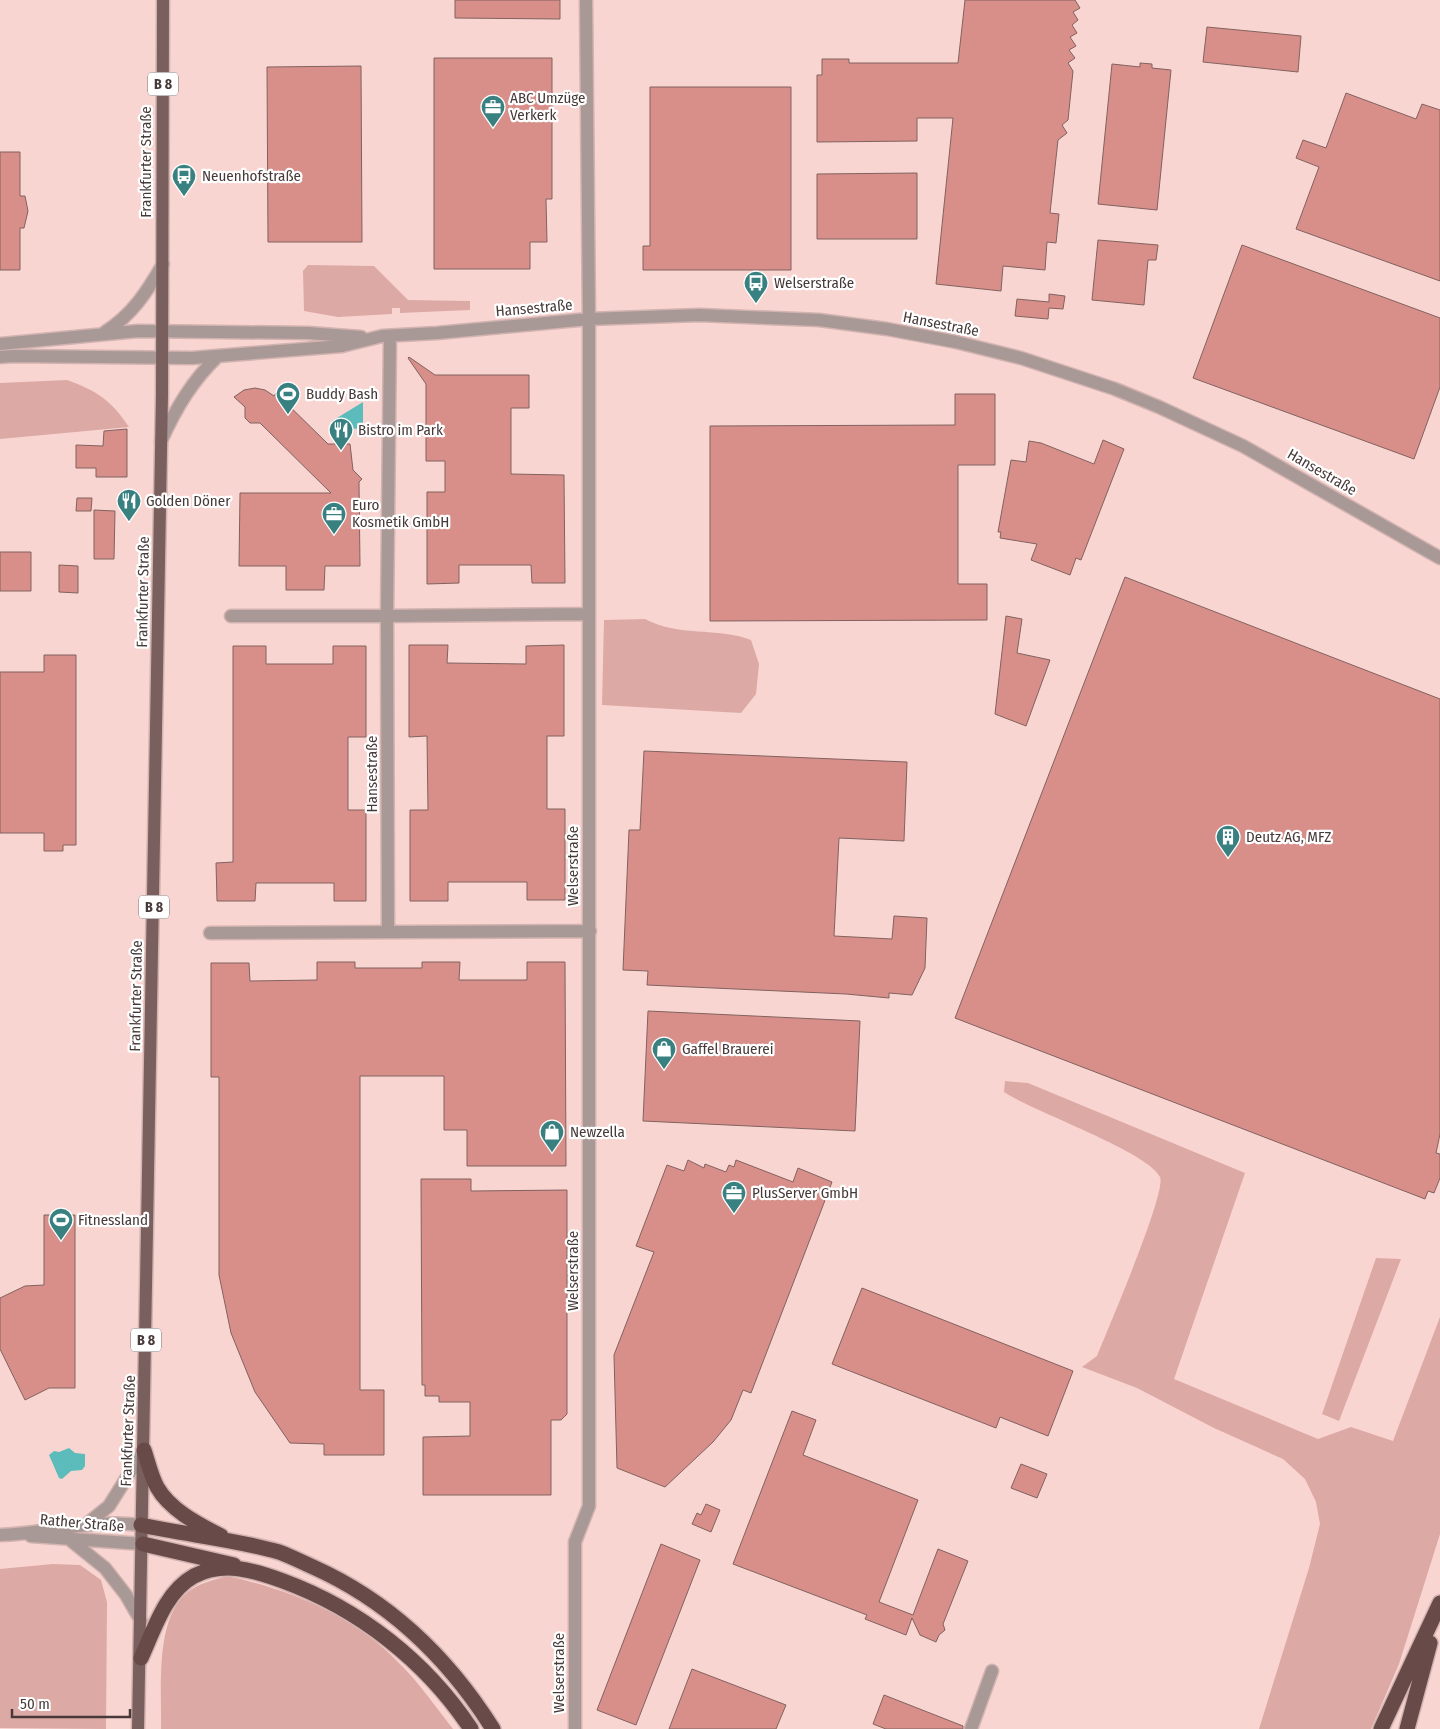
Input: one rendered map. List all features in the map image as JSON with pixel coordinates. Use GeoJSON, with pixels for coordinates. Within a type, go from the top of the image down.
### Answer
{"type":"FeatureCollection","features":[{"type":"Feature","properties":{"kind":"highway"},"geometry":{"type":"LineString","coordinates":[[144,1450],[156,1485],[163,1496],[200,1525],[235,1543]]}},
{"type":"Feature","properties":{"kind":"highway"},"geometry":{"type":"LineString","coordinates":[[141,1524],[280,1553],[343,1580],[370,1597],[413,1631],[450,1668],[493,1729]]}},
{"type":"Feature","properties":{"kind":"highway"},"geometry":{"type":"LineString","coordinates":[[143,1544],[210,1558],[259,1572],[300,1587],[358,1618],[398,1647],[430,1677],[458,1710],[471,1729]]}},
{"type":"Feature","properties":{"kind":"highway"},"geometry":{"type":"LineString","coordinates":[[141,1658],[162,1612],[171,1597],[183,1584],[203,1572],[224,1568],[243,1568]]}},
{"type":"Feature","properties":{"kind":"highway"},"geometry":{"type":"LineString","coordinates":[[1381,1729],[1440,1604]]}},
{"type":"Feature","properties":{"kind":"highway"},"geometry":{"type":"LineString","coordinates":[[1407,1729],[1440,1604]]}},
{"type":"Feature","properties":{"kind":"main road","name":"Frankfurter Straße"},"geometry":{"type":"LineString","coordinates":[[138,1729],[141,1658],[143,1544],[141,1524],[144,1450],[163,359],[163,0]]}},
{"type":"Feature","properties":{"kind":"street","name":"Welserstraße"},"geometry":{"type":"LineString","coordinates":[[575,1729],[575,1542],[589,1506],[589,319],[586,0]]}},
{"type":"Feature","properties":{"kind":"street","name":"Frankfurter Straße"},"geometry":{"type":"LineString","coordinates":[[102,333],[121,322],[134,309],[148,292],[163,264]]}},
{"type":"Feature","properties":{"kind":"street","name":"Hansestraße"},"geometry":{"type":"LineString","coordinates":[[163,359],[342,346],[370,338],[589,319],[738,315],[819,320],[956,342],[1021,358],[1115,390],[1180,416],[1243,446],[1440,558]]}},
{"type":"Feature","properties":{"kind":"street","name":"Hansestraße"},"geometry":{"type":"LineString","coordinates":[[163,332],[308,333],[370,338]]}},
{"type":"Feature","properties":{"kind":"street"},"geometry":{"type":"LineString","coordinates":[[0,344],[102,333],[163,332]]}},
{"type":"Feature","properties":{"kind":"street","name":"Hansestraße"},"geometry":{"type":"LineString","coordinates":[[388,932],[387,616],[390,336]]}},
{"type":"Feature","properties":{"kind":"street"},"geometry":{"type":"LineString","coordinates":[[161,441],[197,377],[218,356]]}},
{"type":"Feature","properties":{"kind":"street"},"geometry":{"type":"LineString","coordinates":[[0,357],[163,359]]}},
{"type":"Feature","properties":{"kind":"street"},"geometry":{"type":"LineString","coordinates":[[231,616],[588,614]]}},
{"type":"Feature","properties":{"kind":"street"},"geometry":{"type":"LineString","coordinates":[[210,933],[590,931]]}},
{"type":"Feature","properties":{"kind":"street"},"geometry":{"type":"LineString","coordinates":[[88,1523],[109,1506],[144,1450]]}},
{"type":"Feature","properties":{"kind":"street","name":"Rather Straße"},"geometry":{"type":"LineString","coordinates":[[0,1535],[19,1534],[88,1523],[117,1522],[141,1524]]}},
{"type":"Feature","properties":{"kind":"street","name":"Rather Straße"},"geometry":{"type":"LineString","coordinates":[[19,1534],[143,1544]]}},
{"type":"Feature","properties":{"kind":"street"},"geometry":{"type":"LineString","coordinates":[[69,1539],[105,1568],[126,1595],[141,1621]]}},
{"type":"Feature","properties":{"kind":"street"},"geometry":{"type":"LineString","coordinates":[[972,1729],[992,1671]]}},
{"type":"Feature","properties":{"kind":"shaded area"},"geometry":{"type":"Polygon","coordinates":[[[308,265],[374,266],[408,300],[470,301],[470,310],[400,313],[400,308],[392,308],[392,314],[338,317],[304,311],[303,271],[308,265]]]}},
{"type":"Feature","properties":{"kind":"shaded area"},"geometry":{"type":"Polygon","coordinates":[[[67,380],[87,388],[109,403],[129,427],[0,439],[0,383],[67,380]]]}},
{"type":"Feature","properties":{"kind":"shaded area"},"geometry":{"type":"Polygon","coordinates":[[[645,619],[671,628],[725,634],[751,640],[759,664],[756,694],[741,713],[602,705],[604,620],[645,619]]]}},
{"type":"Feature","properties":{"kind":"shaded area"},"geometry":{"type":"Polygon","coordinates":[[[1005,1081],[1028,1083],[1245,1173],[1174,1379],[1318,1439],[1351,1427],[1393,1441],[1440,1317],[1440,1534],[1399,1664],[1371,1729],[1259,1729],[1309,1568],[1320,1524],[1316,1502],[1305,1479],[1283,1459],[1214,1428],[1137,1388],[1082,1367],[1097,1356],[1112,1320],[1155,1208],[1160,1188],[1160,1177],[1151,1167],[1113,1144],[1004,1092],[1005,1081]]]}},
{"type":"Feature","properties":{"kind":"shaded area"},"geometry":{"type":"Polygon","coordinates":[[[1376,1258],[1401,1259],[1339,1421],[1322,1414],[1376,1258]]]}},
{"type":"Feature","properties":{"kind":"shaded area"},"geometry":{"type":"Polygon","coordinates":[[[53,1564],[80,1565],[101,1580],[107,1602],[106,1729],[0,1728],[0,1569],[53,1564]]]}},
{"type":"Feature","properties":{"kind":"shaded area"},"geometry":{"type":"Polygon","coordinates":[[[227,1576],[250,1581],[296,1596],[340,1617],[360,1630],[380,1645],[405,1669],[453,1729],[161,1729],[162,1656],[170,1619],[177,1604],[188,1592],[202,1584],[227,1576]]]}},
{"type":"Feature","properties":{"kind":"water"},"geometry":{"type":"Polygon","coordinates":[[[363,402],[363,429],[334,428],[332,421],[363,402]]]}},
{"type":"Feature","properties":{"kind":"water"},"geometry":{"type":"Polygon","coordinates":[[[69,1448],[75,1453],[85,1454],[85,1466],[82,1470],[71,1471],[62,1479],[59,1478],[49,1455],[54,1451],[59,1452],[69,1448]]]}},
{"type":"Feature","properties":{"kind":"building"},"geometry":{"type":"Polygon","coordinates":[[[455,0],[560,0],[560,19],[455,18],[455,0]]]}},
{"type":"Feature","properties":{"kind":"building"},"geometry":{"type":"Polygon","coordinates":[[[965,0],[1075,0],[1080,8],[1073,12],[1078,20],[1072,25],[1077,33],[1070,37],[1076,46],[1069,50],[1075,58],[1068,63],[1073,71],[1068,120],[1062,125],[1067,133],[1058,140],[1050,213],[1059,214],[1056,243],[1047,242],[1045,270],[1003,266],[1001,291],[936,284],[953,118],[917,118],[917,141],[817,142],[817,75],[822,75],[822,59],[849,59],[849,63],[958,63],[965,0]]]}},
{"type":"Feature","properties":{"kind":"building"},"geometry":{"type":"Polygon","coordinates":[[[1207,27],[1301,36],[1298,72],[1203,62],[1207,27]]]}},
{"type":"Feature","properties":{"kind":"building","name":"ABC Umzüge Verkerk"},"geometry":{"type":"Polygon","coordinates":[[[434,58],[552,58],[552,199],[546,199],[547,242],[530,242],[530,269],[434,269],[434,58]]]}},
{"type":"Feature","properties":{"kind":"building"},"geometry":{"type":"Polygon","coordinates":[[[1140,63],[1152,64],[1152,68],[1171,70],[1157,210],[1098,204],[1112,64],[1140,67],[1140,63]]]}},
{"type":"Feature","properties":{"kind":"building"},"geometry":{"type":"Polygon","coordinates":[[[361,66],[362,242],[268,242],[267,67],[361,66]]]}},
{"type":"Feature","properties":{"kind":"building"},"geometry":{"type":"Polygon","coordinates":[[[650,87],[791,87],[791,270],[643,270],[643,246],[650,246],[650,87]]]}},
{"type":"Feature","properties":{"kind":"building"},"geometry":{"type":"Polygon","coordinates":[[[1346,93],[1416,119],[1422,104],[1440,110],[1440,281],[1296,229],[1319,167],[1296,158],[1303,140],[1326,148],[1346,93]]]}},
{"type":"Feature","properties":{"kind":"building"},"geometry":{"type":"Polygon","coordinates":[[[0,152],[20,152],[20,196],[25,196],[28,211],[24,228],[20,228],[20,270],[0,270],[0,152]]]}},
{"type":"Feature","properties":{"kind":"building"},"geometry":{"type":"Polygon","coordinates":[[[917,173],[917,239],[817,239],[817,174],[917,173]]]}},
{"type":"Feature","properties":{"kind":"building"},"geometry":{"type":"Polygon","coordinates":[[[1098,240],[1158,245],[1156,260],[1148,260],[1144,305],[1092,300],[1098,240]]]}},
{"type":"Feature","properties":{"kind":"building"},"geometry":{"type":"Polygon","coordinates":[[[1242,245],[1440,318],[1440,387],[1414,459],[1193,378],[1242,245]]]}},
{"type":"Feature","properties":{"kind":"building"},"geometry":{"type":"Polygon","coordinates":[[[1049,294],[1065,296],[1063,309],[1049,308],[1048,319],[1015,316],[1017,299],[1049,302],[1049,294]]]}},
{"type":"Feature","properties":{"kind":"building"},"geometry":{"type":"Polygon","coordinates":[[[409,357],[435,375],[529,375],[529,408],[511,408],[511,474],[564,475],[565,583],[532,583],[531,565],[459,565],[459,583],[427,584],[427,492],[445,492],[445,461],[426,461],[426,384],[409,357]]]}},
{"type":"Feature","properties":{"kind":"building"},"geometry":{"type":"Polygon","coordinates":[[[255,388],[265,390],[274,396],[276,393],[328,444],[350,444],[353,470],[362,479],[359,482],[360,566],[325,566],[324,590],[286,590],[286,566],[239,566],[240,493],[331,493],[260,423],[250,423],[245,418],[245,407],[234,397],[244,390],[255,388]]]}},
{"type":"Feature","properties":{"kind":"building"},"geometry":{"type":"Polygon","coordinates":[[[955,394],[995,394],[995,465],[958,465],[958,584],[987,584],[987,620],[710,621],[710,426],[955,425],[955,394]]]}},
{"type":"Feature","properties":{"kind":"building"},"geometry":{"type":"Polygon","coordinates":[[[127,429],[127,477],[96,477],[96,468],[76,468],[76,445],[103,446],[104,431],[127,429]]]}},
{"type":"Feature","properties":{"kind":"building"},"geometry":{"type":"Polygon","coordinates":[[[1103,440],[1124,449],[1081,560],[1076,558],[1070,575],[1031,560],[1037,544],[1000,538],[1001,532],[998,532],[1011,460],[1026,462],[1029,441],[1041,443],[1094,464],[1103,440]]]}},
{"type":"Feature","properties":{"kind":"building"},"geometry":{"type":"Polygon","coordinates":[[[77,498],[92,498],[91,511],[76,511],[77,498]]]}},
{"type":"Feature","properties":{"kind":"building"},"geometry":{"type":"Polygon","coordinates":[[[94,510],[115,511],[114,559],[94,559],[94,510]]]}},
{"type":"Feature","properties":{"kind":"building"},"geometry":{"type":"Polygon","coordinates":[[[0,552],[31,552],[31,591],[0,591],[0,552]]]}},
{"type":"Feature","properties":{"kind":"building"},"geometry":{"type":"Polygon","coordinates":[[[59,565],[78,566],[78,593],[59,592],[59,565]]]}},
{"type":"Feature","properties":{"kind":"building","name":"Deutz AG, MFZ"},"geometry":{"type":"Polygon","coordinates":[[[1125,577],[1440,699],[1440,1134],[1436,1153],[1440,1154],[1440,1178],[1434,1193],[1428,1191],[1425,1199],[955,1018],[1125,577]]]}},
{"type":"Feature","properties":{"kind":"building"},"geometry":{"type":"Polygon","coordinates":[[[1006,616],[1022,619],[1017,653],[1050,660],[1026,726],[995,714],[1006,616]]]}},
{"type":"Feature","properties":{"kind":"building"},"geometry":{"type":"Polygon","coordinates":[[[409,645],[448,645],[447,663],[526,664],[526,646],[564,645],[564,736],[547,736],[547,809],[565,809],[565,900],[527,900],[527,882],[448,882],[448,901],[410,901],[410,810],[428,810],[427,736],[409,737],[409,645]]]}},
{"type":"Feature","properties":{"kind":"building"},"geometry":{"type":"Polygon","coordinates":[[[233,646],[266,646],[266,664],[333,664],[333,646],[366,646],[366,737],[348,737],[348,810],[366,810],[366,901],[334,901],[334,883],[256,883],[255,901],[217,901],[216,863],[233,862],[233,646]]]}},
{"type":"Feature","properties":{"kind":"building"},"geometry":{"type":"Polygon","coordinates":[[[44,655],[76,655],[76,845],[63,845],[63,851],[44,851],[44,833],[0,833],[0,672],[44,672],[44,655]]]}},
{"type":"Feature","properties":{"kind":"building"},"geometry":{"type":"Polygon","coordinates":[[[644,751],[907,762],[904,841],[839,838],[834,936],[892,939],[894,916],[927,918],[925,968],[912,995],[889,993],[889,998],[846,994],[647,985],[648,971],[623,970],[629,830],[640,830],[644,751]]]}},
{"type":"Feature","properties":{"kind":"building"},"geometry":{"type":"Polygon","coordinates":[[[317,962],[355,962],[355,968],[422,968],[422,962],[460,962],[459,980],[527,980],[527,962],[565,962],[566,1166],[467,1166],[467,1130],[444,1130],[444,1076],[360,1076],[360,1390],[384,1390],[384,1455],[324,1455],[324,1444],[290,1443],[255,1392],[231,1333],[219,1275],[219,1077],[211,1077],[211,963],[249,963],[250,981],[317,980],[317,962]]]}},
{"type":"Feature","properties":{"kind":"building"},"geometry":{"type":"Polygon","coordinates":[[[648,1011],[860,1021],[855,1131],[643,1121],[648,1011]]]}},
{"type":"Feature","properties":{"kind":"building"},"geometry":{"type":"Polygon","coordinates":[[[688,1160],[704,1168],[705,1164],[726,1172],[729,1165],[734,1167],[736,1160],[793,1182],[798,1168],[832,1182],[751,1393],[743,1390],[731,1420],[713,1442],[665,1487],[617,1468],[614,1355],[654,1252],[636,1246],[667,1165],[684,1171],[688,1160]]]}},
{"type":"Feature","properties":{"kind":"building"},"geometry":{"type":"Polygon","coordinates":[[[421,1179],[471,1179],[471,1191],[567,1190],[567,1414],[561,1420],[551,1420],[551,1495],[423,1495],[423,1437],[470,1436],[470,1402],[439,1402],[439,1396],[425,1396],[425,1385],[422,1385],[421,1179]]]}},
{"type":"Feature","properties":{"kind":"building"},"geometry":{"type":"Polygon","coordinates":[[[44,1215],[75,1215],[75,1388],[49,1388],[25,1400],[0,1349],[0,1298],[25,1286],[44,1285],[44,1215]]]}},
{"type":"Feature","properties":{"kind":"building"},"geometry":{"type":"Polygon","coordinates":[[[862,1288],[1073,1371],[1048,1436],[1000,1417],[996,1428],[832,1364],[862,1288]]]}},
{"type":"Feature","properties":{"kind":"building"},"geometry":{"type":"Polygon","coordinates":[[[792,1411],[816,1420],[803,1455],[918,1500],[879,1602],[913,1615],[938,1549],[968,1561],[943,1624],[945,1630],[939,1635],[936,1642],[920,1635],[912,1618],[906,1635],[865,1619],[867,1615],[733,1564],[792,1411]]]}},
{"type":"Feature","properties":{"kind":"building"},"geometry":{"type":"Polygon","coordinates":[[[1021,1464],[1047,1474],[1037,1498],[1011,1488],[1021,1464]]]}},
{"type":"Feature","properties":{"kind":"building"},"geometry":{"type":"Polygon","coordinates":[[[706,1504],[720,1510],[711,1532],[692,1524],[697,1513],[701,1515],[706,1504]]]}},
{"type":"Feature","properties":{"kind":"building"},"geometry":{"type":"Polygon","coordinates":[[[661,1544],[700,1560],[636,1725],[597,1710],[661,1544]]]}},
{"type":"Feature","properties":{"kind":"building"},"geometry":{"type":"Polygon","coordinates":[[[692,1669],[786,1705],[776,1729],[669,1729],[692,1669]]]}},
{"type":"Feature","properties":{"kind":"building"},"geometry":{"type":"Polygon","coordinates":[[[884,1695],[963,1726],[963,1729],[886,1729],[873,1724],[884,1695]]]}},
{"type":"Feature","properties":{"kind":"place","name":"ABC Umzüge Verkerk"},"geometry":{"type":"Point","coordinates":[493,128]}},
{"type":"Feature","properties":{"kind":"place","name":"Neuenhofstraße"},"geometry":{"type":"Point","coordinates":[184,197]}},
{"type":"Feature","properties":{"kind":"place","name":"Welserstraße"},"geometry":{"type":"Point","coordinates":[756,304]}},
{"type":"Feature","properties":{"kind":"place","name":"Buddy Bash"},"geometry":{"type":"Point","coordinates":[288,415]}},
{"type":"Feature","properties":{"kind":"place","name":"Bistro im Park"},"geometry":{"type":"Point","coordinates":[341,451]}},
{"type":"Feature","properties":{"kind":"place","name":"Golden Döner"},"geometry":{"type":"Point","coordinates":[129,522]}},
{"type":"Feature","properties":{"kind":"place","name":"Euro Kosmetik GmbH"},"geometry":{"type":"Point","coordinates":[334,535]}},
{"type":"Feature","properties":{"kind":"place","name":"Deutz AG, MFZ"},"geometry":{"type":"Point","coordinates":[1228,858]}},
{"type":"Feature","properties":{"kind":"place","name":"Gaffel Brauerei"},"geometry":{"type":"Point","coordinates":[664,1070]}},
{"type":"Feature","properties":{"kind":"place","name":"Newzella"},"geometry":{"type":"Point","coordinates":[552,1153]}},
{"type":"Feature","properties":{"kind":"place","name":"PlusServer GmbH"},"geometry":{"type":"Point","coordinates":[734,1214]}},
{"type":"Feature","properties":{"kind":"place","name":"Fitnessland"},"geometry":{"type":"Point","coordinates":[61,1241]}}]}
